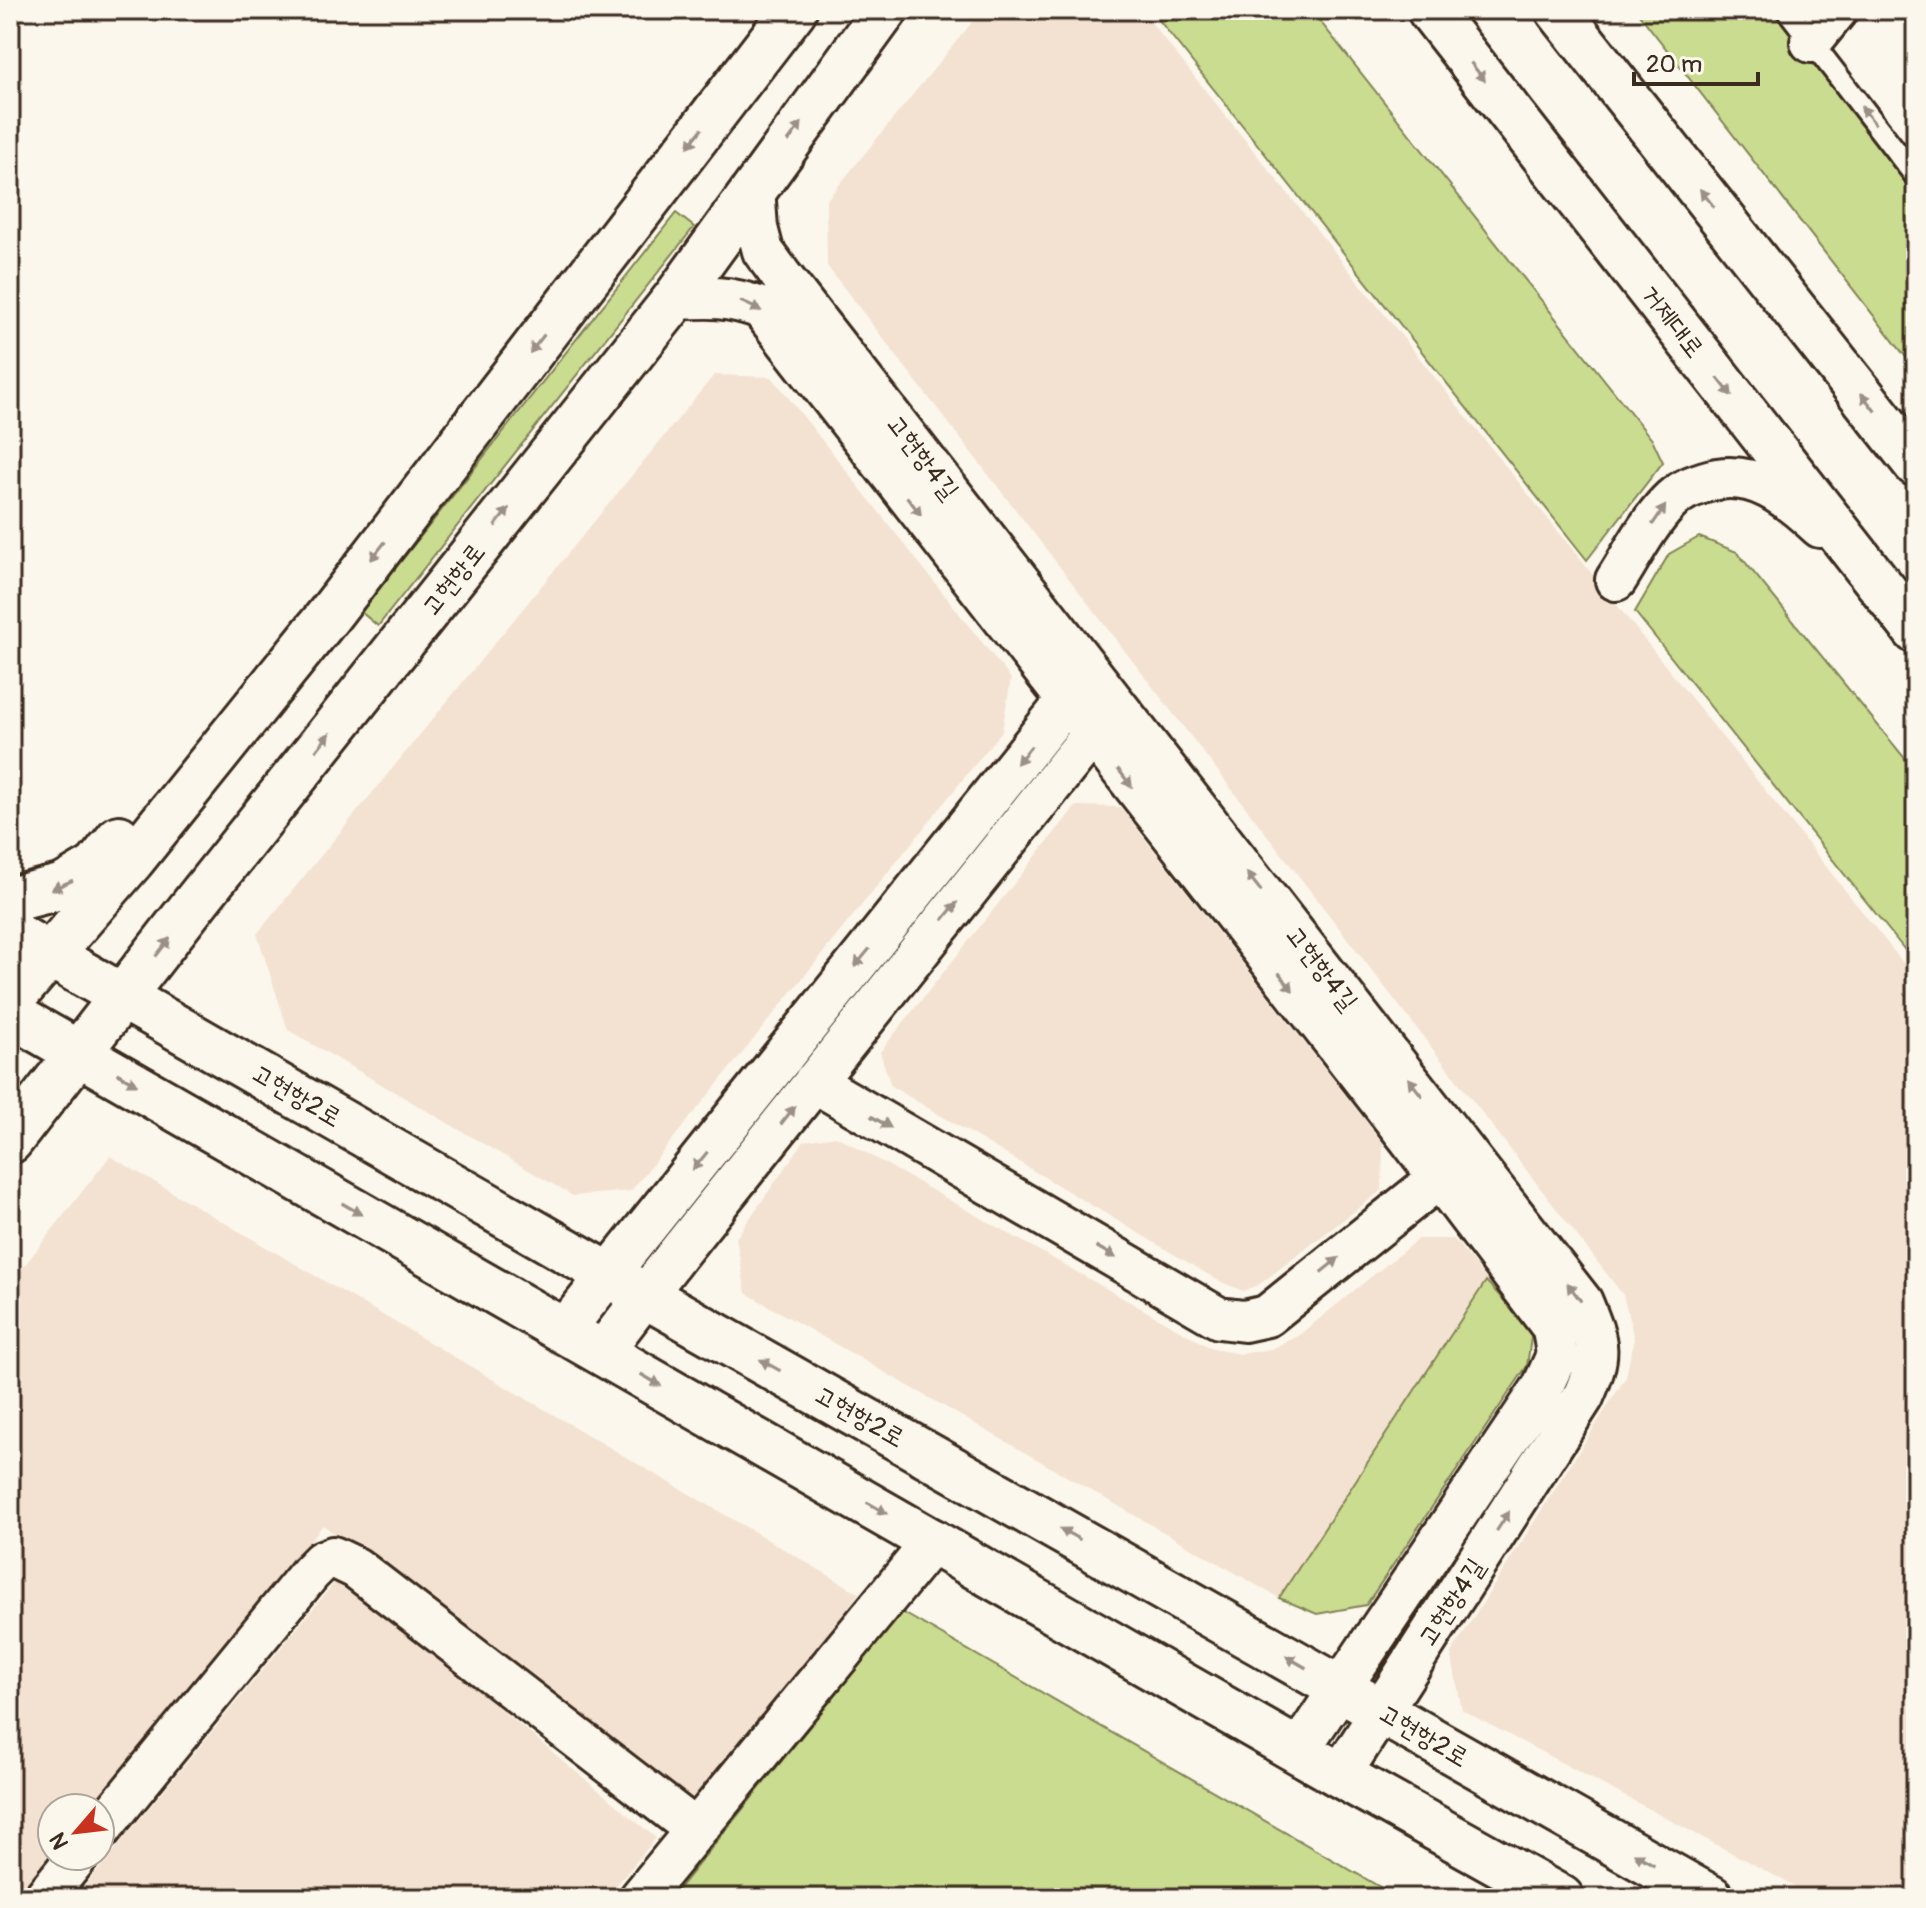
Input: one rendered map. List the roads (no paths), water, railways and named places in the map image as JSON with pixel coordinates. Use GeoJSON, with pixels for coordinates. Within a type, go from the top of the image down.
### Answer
{"type":"FeatureCollection","features":[{"type":"Feature","properties":{"kind":"street"},"geometry":{"type":"LineString","coordinates":[[10,1001],[132,860],[329,615],[794,10]]}},
{"type":"Feature","properties":{"kind":"street","name":"고현항로"},"geometry":{"type":"LineString","coordinates":[[10,1141],[675,299],[885,10]]}},
{"type":"Feature","properties":{"kind":"street"},"geometry":{"type":"LineString","coordinates":[[1558,10],[1910,440]]}},
{"type":"Feature","properties":{"kind":"street"},"geometry":{"type":"LineString","coordinates":[[1811,42],[1837,10]]}},
{"type":"Feature","properties":{"kind":"street","name":"거제대로"},"geometry":{"type":"LineString","coordinates":[[1428,16],[1916,631]]}},
{"type":"Feature","properties":{"kind":"street","name":"고현항4길"},"geometry":{"type":"LineString","coordinates":[[754,188],[757,228],[763,251],[1078,687]]}},
{"type":"Feature","properties":{"kind":"street","name":"고현항4길"},"geometry":{"type":"LineString","coordinates":[[675,299],[736,299],[761,308],[1078,687],[1582,1302],[1595,1336],[1597,1365],[1583,1397],[1340,1775]]}},
{"type":"Feature","properties":{"kind":"street"},"geometry":{"type":"LineString","coordinates":[[1616,580],[1667,504],[1684,489],[1711,480],[1732,479],[1750,479],[1781,493],[1869,572]]}},
{"type":"Feature","properties":{"kind":"street"},"geometry":{"type":"LineString","coordinates":[[10,900],[64,886],[96,867],[269,647],[329,615]]}},
{"type":"Feature","properties":{"kind":"street"},"geometry":{"type":"LineString","coordinates":[[602,1352],[627,1284],[1078,687]]}},
{"type":"Feature","properties":{"kind":"street"},"geometry":{"type":"LineString","coordinates":[[564,1330],[627,1284],[814,1082],[1104,720]]}},
{"type":"Feature","properties":{"kind":"street","name":"고현항4길"},"geometry":{"type":"LineString","coordinates":[[1104,720],[1439,1178],[1553,1328],[1557,1355],[1542,1388],[1298,1751]]}},
{"type":"Feature","properties":{"kind":"street","name":"고현항2로"},"geometry":{"type":"LineString","coordinates":[[10,932],[1711,1898]]}},
{"type":"Feature","properties":{"kind":"street"},"geometry":{"type":"LineString","coordinates":[[10,1014],[1340,1775],[1561,1898]]}},
{"type":"Feature","properties":{"kind":"street"},"geometry":{"type":"LineString","coordinates":[[814,1082],[1219,1318],[1244,1321],[1267,1316],[1439,1178]]}},
{"type":"Feature","properties":{"kind":"street"},"geometry":{"type":"LineString","coordinates":[[640,1898],[934,1540]]}},
{"type":"Feature","properties":{"kind":"street"},"geometry":{"type":"LineString","coordinates":[[116,1810],[310,1573],[322,1561],[333,1557],[356,1568],[695,1829]]}},
{"type":"Feature","properties":{"kind":"street"},"geometry":{"type":"LineString","coordinates":[[44,1898],[65,1872]]}},
{"type":"Feature","properties":{"kind":"lane"},"geometry":{"type":"LineString","coordinates":[[1787,10],[1916,177]]}}]}
